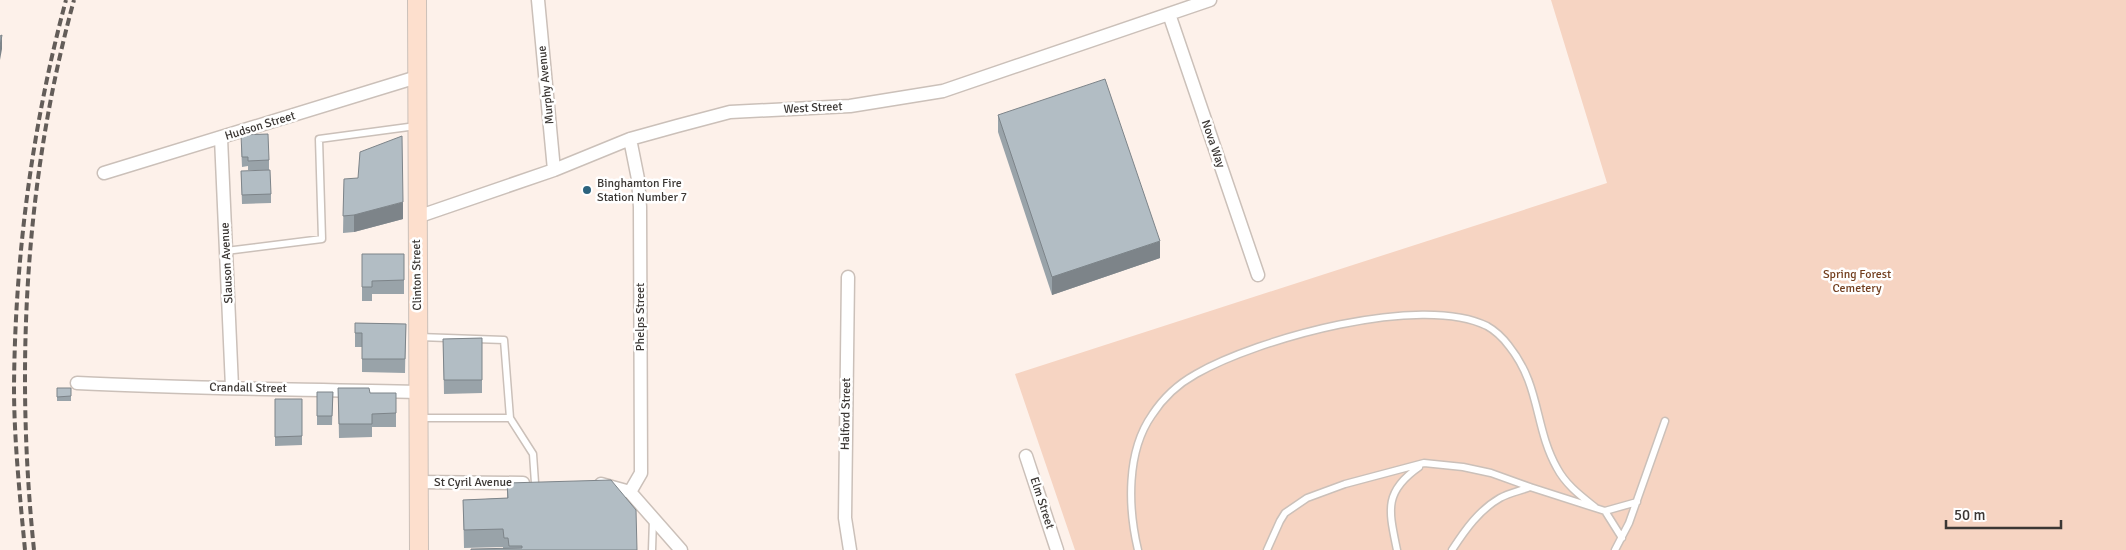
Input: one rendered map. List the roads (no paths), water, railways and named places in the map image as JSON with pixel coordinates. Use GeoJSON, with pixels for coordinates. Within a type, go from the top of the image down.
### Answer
{"type":"FeatureCollection","features":[{"type":"Feature","properties":{"kind":"street","name":"Clinton Street"},"geometry":{"type":"LineString","coordinates":[[417,0],[419,550]]}},
{"type":"Feature","properties":{"kind":"street","name":"Murphy Avenue"},"geometry":{"type":"LineString","coordinates":[[538,0],[554,170]]}},
{"type":"Feature","properties":{"kind":"street","name":"West Street"},"geometry":{"type":"LineString","coordinates":[[417,217],[554,170],[630,139],[730,112],[850,106],[943,91],[1210,0]]}},
{"type":"Feature","properties":{"kind":"street","name":"Nova Way"},"geometry":{"type":"LineString","coordinates":[[1169,14],[1258,275]]}},
{"type":"Feature","properties":{"kind":"street","name":"Hudson Street"},"geometry":{"type":"LineString","coordinates":[[104,173],[417,78]]}},
{"type":"Feature","properties":{"kind":"street","name":"Slauson Avenue"},"geometry":{"type":"LineString","coordinates":[[221,138],[232,387]]}},
{"type":"Feature","properties":{"kind":"street","name":"Phelps Street"},"geometry":{"type":"LineString","coordinates":[[630,139],[638,179],[640,207],[641,473],[630,492]]}},
{"type":"Feature","properties":{"kind":"street","name":"Halford Street"},"geometry":{"type":"LineString","coordinates":[[848,277],[845,518],[850,550]]}},
{"type":"Feature","properties":{"kind":"street","name":"Crandall Street"},"geometry":{"type":"LineString","coordinates":[[77,383],[169,388],[232,387],[418,392]]}},
{"type":"Feature","properties":{"kind":"street","name":"Elm Street"},"geometry":{"type":"LineString","coordinates":[[1026,456],[1057,550]]}},
{"type":"Feature","properties":{"kind":"street","name":"St Cyril Avenue"},"geometry":{"type":"LineString","coordinates":[[418,482],[540,483]]}},
{"type":"Feature","properties":{"kind":"street"},"geometry":{"type":"LineString","coordinates":[[588,483],[617,487],[630,492],[680,550]]}},
{"type":"Feature","properties":{"kind":"lane"},"geometry":{"type":"LineString","coordinates":[[226,251],[322,239],[319,139],[417,126]]}},
{"type":"Feature","properties":{"kind":"lane"},"geometry":{"type":"LineString","coordinates":[[1138,550],[1133,530],[1131,501],[1134,463],[1139,437],[1151,416],[1174,389],[1194,375],[1242,353],[1346,324],[1398,315],[1467,319],[1487,326],[1502,337],[1519,358],[1527,374],[1535,396],[1547,444],[1557,468],[1569,486],[1596,508]]}},
{"type":"Feature","properties":{"kind":"lane"},"geometry":{"type":"LineString","coordinates":[[418,337],[504,340],[510,418],[533,454],[540,483]]}},
{"type":"Feature","properties":{"kind":"lane"},"geometry":{"type":"LineString","coordinates":[[418,418],[510,418]]}},
{"type":"Feature","properties":{"kind":"lane"},"geometry":{"type":"LineString","coordinates":[[1615,550],[1637,502],[1665,421]]}},
{"type":"Feature","properties":{"kind":"lane"},"geometry":{"type":"LineString","coordinates":[[1267,550],[1286,513],[1307,498],[1345,484],[1424,463],[1463,467],[1491,473],[1605,511],[1637,502]]}},
{"type":"Feature","properties":{"kind":"lane"},"geometry":{"type":"LineString","coordinates":[[1397,550],[1390,508],[1394,490],[1405,477],[1424,463]]}},
{"type":"Feature","properties":{"kind":"lane"},"geometry":{"type":"LineString","coordinates":[[1452,550],[1465,530],[1482,511],[1500,498],[1530,487]]}},
{"type":"Feature","properties":{"kind":"lane"},"geometry":{"type":"LineString","coordinates":[[1605,511],[1622,538]]}},
{"type":"Feature","properties":{"kind":"lane"},"geometry":{"type":"LineString","coordinates":[[652,550],[653,518]]}},
{"type":"Feature","properties":{"kind":"railway"},"geometry":{"type":"LineString","coordinates":[[25,550],[14,407],[18,289],[22,241],[35,144],[54,47],[66,0]]}},
{"type":"Feature","properties":{"kind":"railway"},"geometry":{"type":"LineString","coordinates":[[34,550],[25,412],[25,342],[28,273],[44,135],[57,67],[74,0]]}},
{"type":"Feature","properties":{"kind":"place","name":"Binghamton Fire Station Number 7"},"geometry":{"type":"Point","coordinates":[587,190]}},
{"type":"Feature","properties":{"kind":"park label","name":"Spring Forest Cemetery"},"geometry":{"type":"Point","coordinates":[1857,281]}}]}
